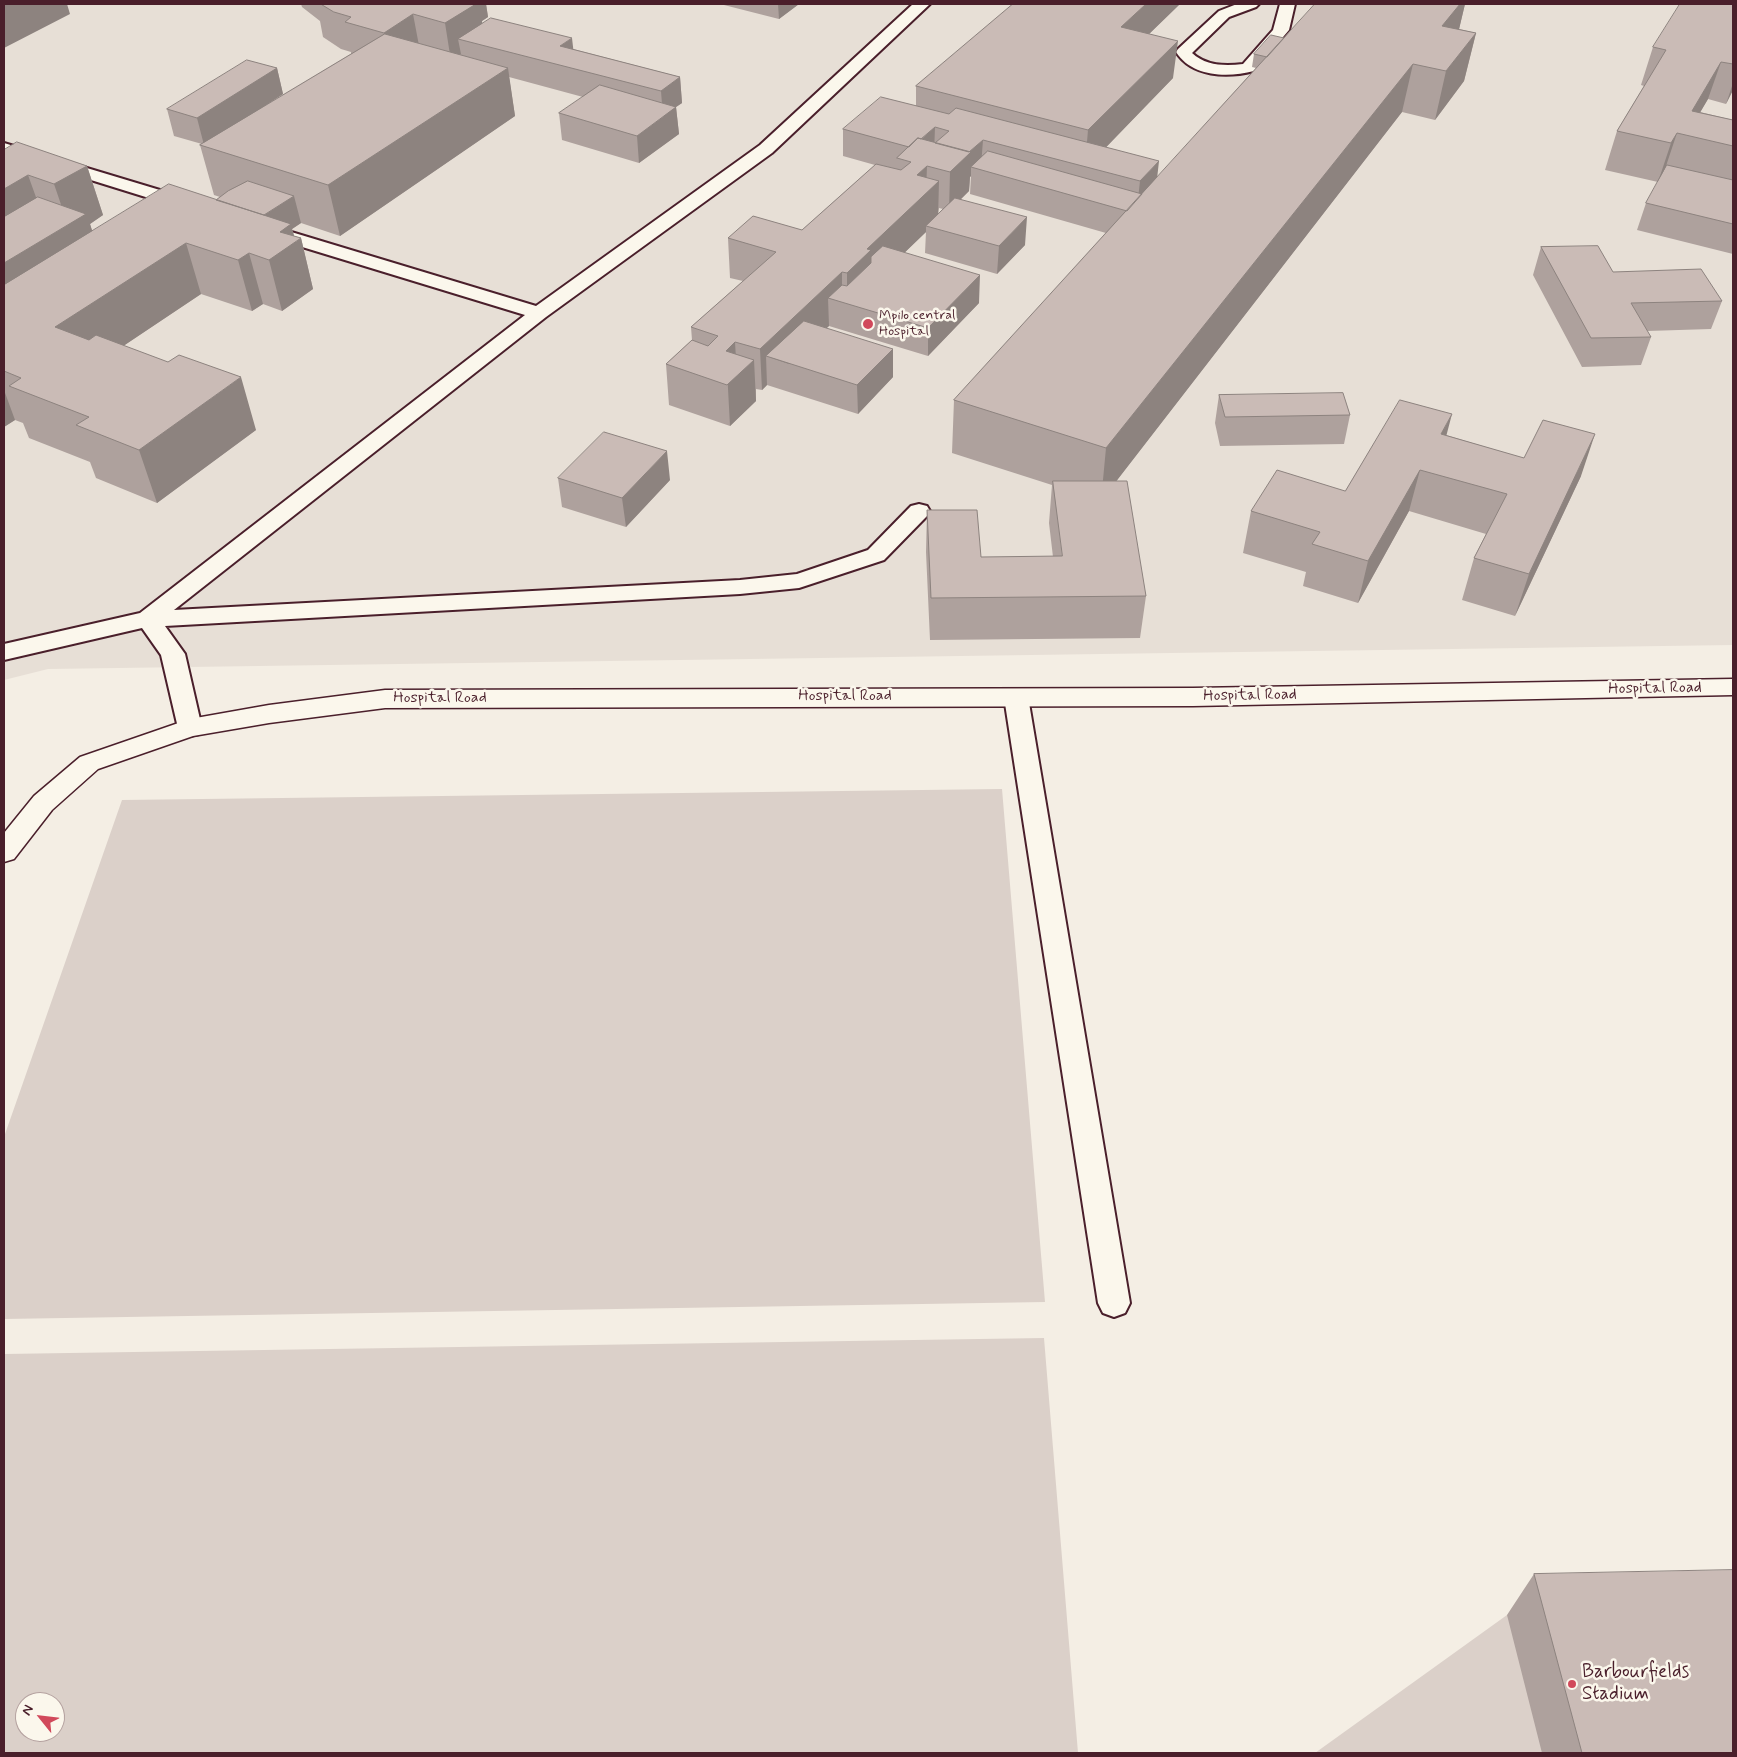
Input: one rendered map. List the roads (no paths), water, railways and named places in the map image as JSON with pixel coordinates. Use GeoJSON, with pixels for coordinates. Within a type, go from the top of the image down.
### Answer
{"type":"FeatureCollection","features":[{"type":"Feature","properties":{"kind":"street","name":"Hospital Road"},"geometry":{"type":"LineString","coordinates":[[4,852],[43,803],[89,763],[190,728],[269,714],[385,699],[1212,696],[1733,687]]}},
{"type":"Feature","properties":{"kind":"lane"},"geometry":{"type":"LineString","coordinates":[[148,619],[538,313],[766,150],[922,4]]}},
{"type":"Feature","properties":{"kind":"lane"},"geometry":{"type":"LineString","coordinates":[[1251,4],[1224,14],[1184,52],[1188,58],[1199,65],[1225,71],[1248,68],[1281,30],[1287,4]]}},
{"type":"Feature","properties":{"kind":"lane"},"geometry":{"type":"LineString","coordinates":[[4,148],[208,210]]}},
{"type":"Feature","properties":{"kind":"lane"},"geometry":{"type":"LineString","coordinates":[[282,235],[538,313]]}},
{"type":"Feature","properties":{"kind":"lane"},"geometry":{"type":"LineString","coordinates":[[4,652],[148,619],[740,587],[799,581],[876,555],[919,511]]}},
{"type":"Feature","properties":{"kind":"lane"},"geometry":{"type":"LineString","coordinates":[[148,619],[173,654],[190,728]]}},
{"type":"Feature","properties":{"kind":"lane"},"geometry":{"type":"LineString","coordinates":[[1016,697],[1114,1303]]}},
{"type":"Feature","properties":{"kind":"place","name":"Mpilo central Hospital"},"geometry":{"type":"Point","coordinates":[868,324]}},
{"type":"Feature","properties":{"kind":"place","name":"Barbourfields Stadium"},"geometry":{"type":"Point","coordinates":[1572,1684]}}]}
